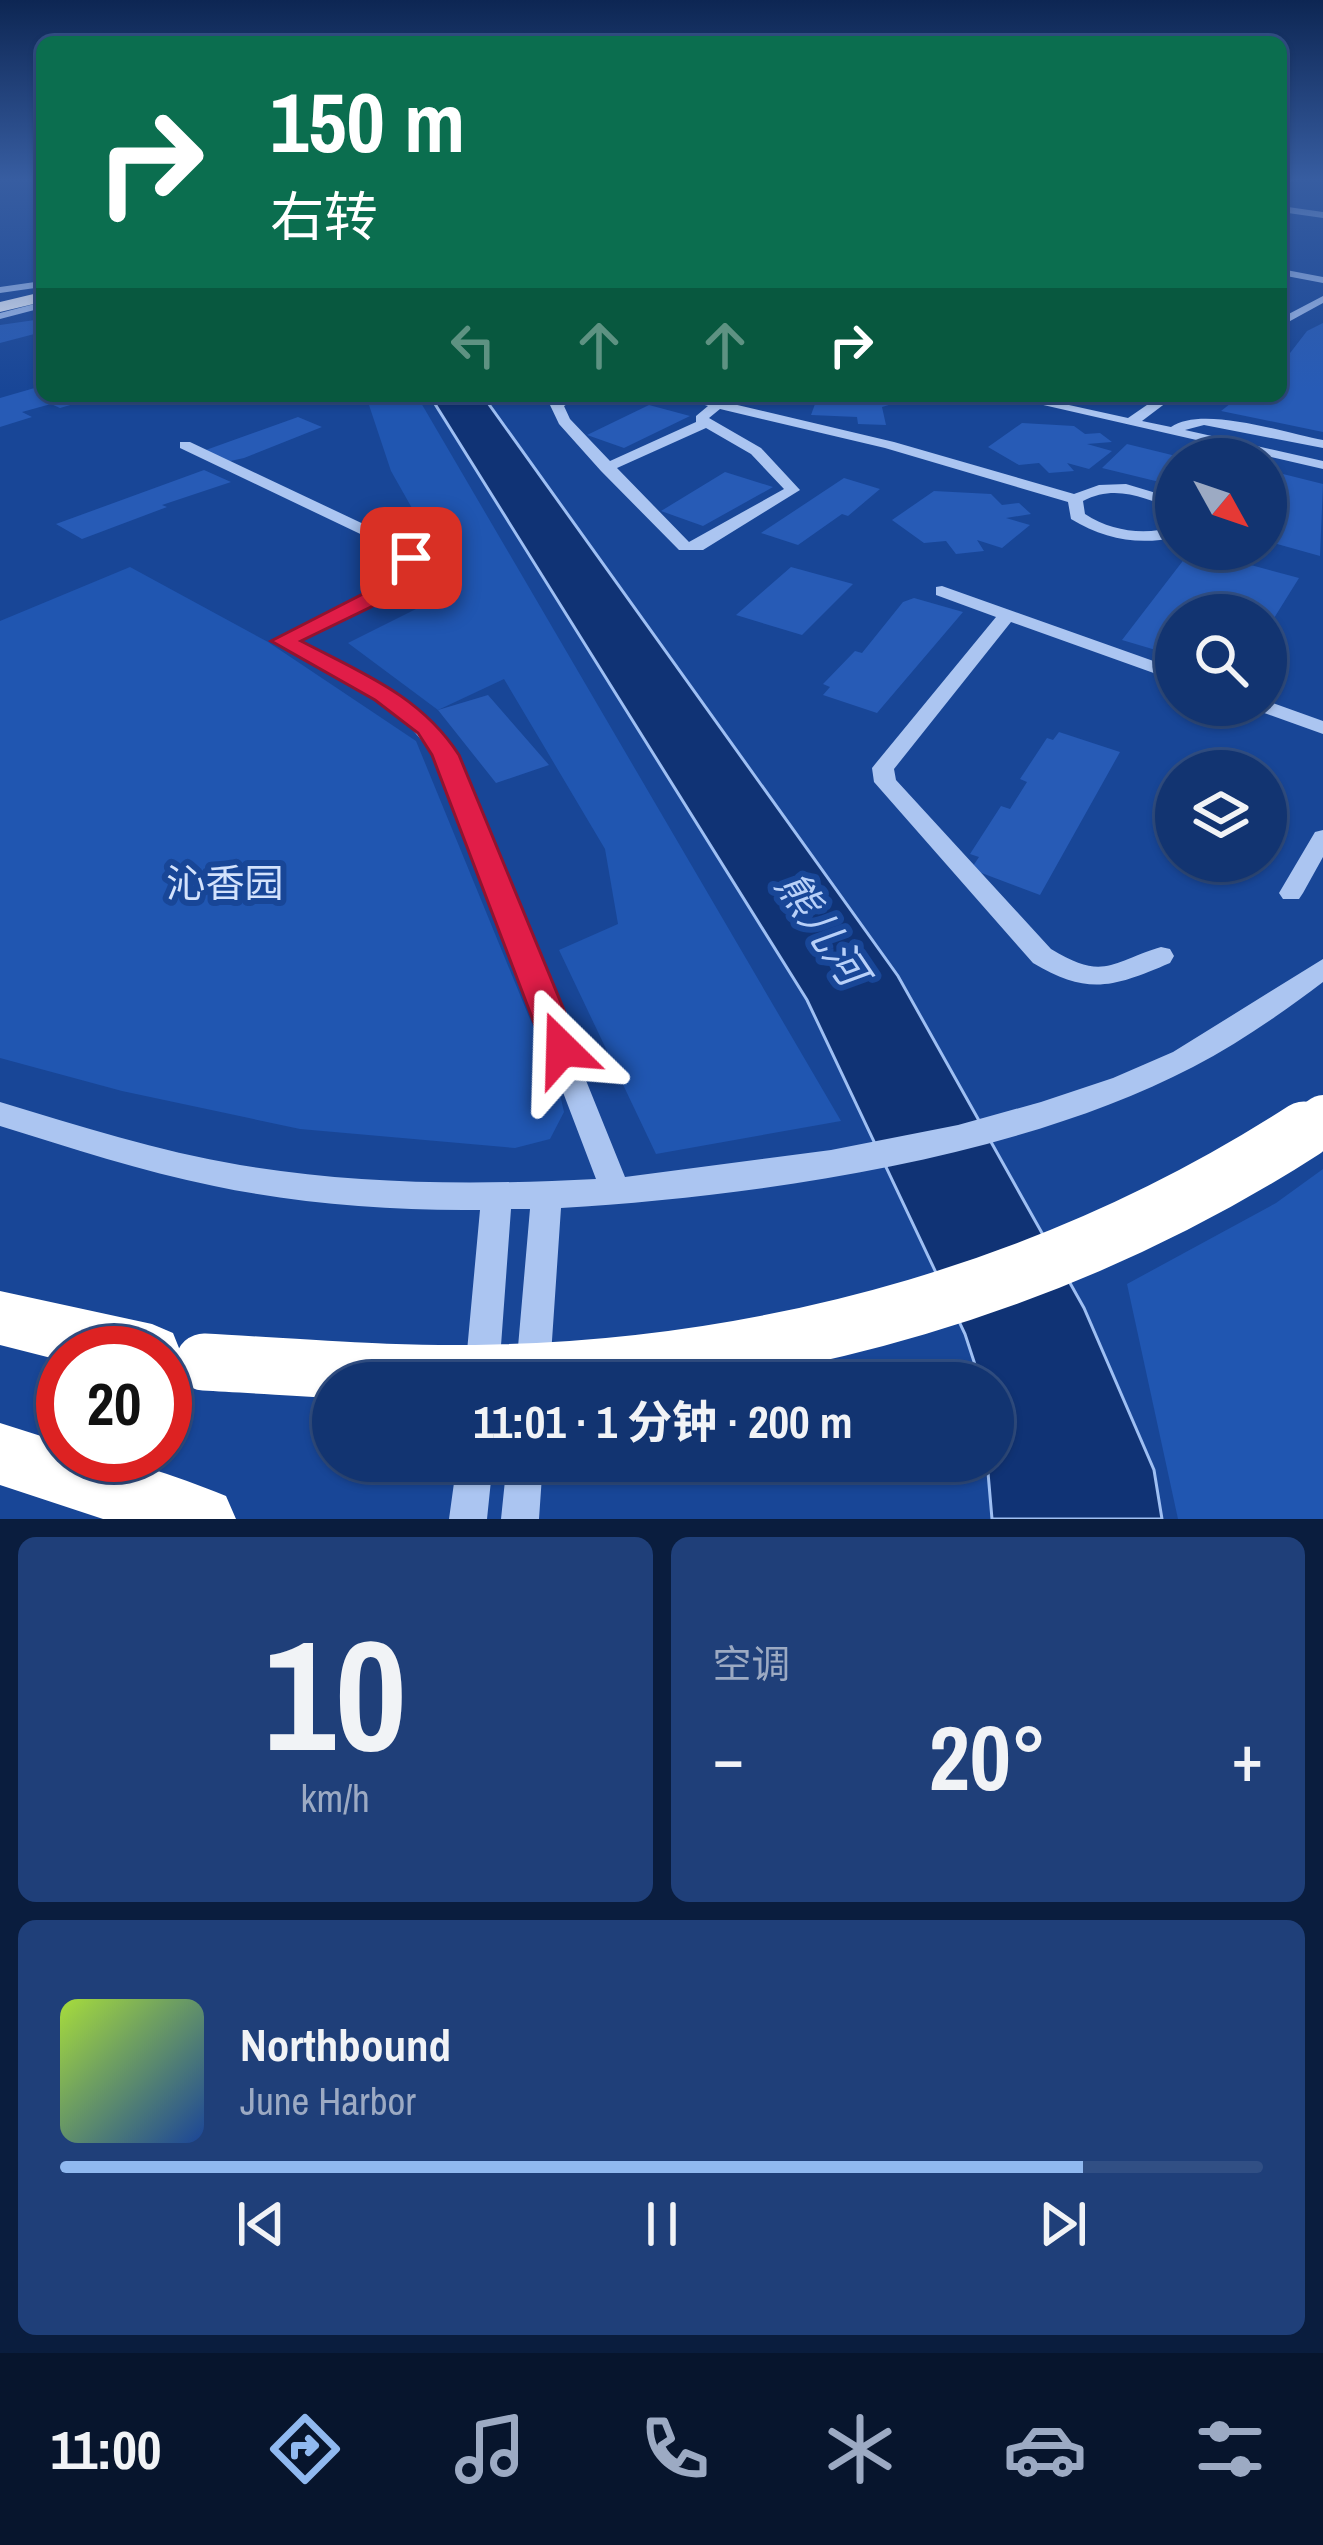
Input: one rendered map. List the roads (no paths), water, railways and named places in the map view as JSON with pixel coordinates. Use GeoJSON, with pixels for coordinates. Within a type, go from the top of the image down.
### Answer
{"type":"FeatureCollection","features":[{"type":"Feature","properties":{"kind":"highway"},"geometry":{"type":"LineString","coordinates":[[192,1358],[529,1372],[622,1365],[858,1322],[964,1292],[1162,1213],[1323,1117]]}},
{"type":"Feature","properties":{"kind":"highway"},"geometry":{"type":"LineString","coordinates":[[0,1318],[36,1326]]}},
{"type":"Feature","properties":{"kind":"highway"},"geometry":{"type":"LineString","coordinates":[[20,1463],[203,1519]]}},
{"type":"Feature","properties":{"kind":"main road"},"geometry":{"type":"LineString","coordinates":[[2,291],[36,293]]}},
{"type":"Feature","properties":{"kind":"main road"},"geometry":{"type":"LineString","coordinates":[[0,307],[36,295]]}},
{"type":"Feature","properties":{"kind":"street"},"geometry":{"type":"LineString","coordinates":[[1287,273],[1323,280]]}},
{"type":"Feature","properties":{"kind":"street"},"geometry":{"type":"LineString","coordinates":[[0,316],[36,296]]}},
{"type":"Feature","properties":{"kind":"street"},"geometry":{"type":"LineString","coordinates":[[1287,320],[1323,299]]}},
{"type":"Feature","properties":{"kind":"street"},"geometry":{"type":"LineString","coordinates":[[563,402],[557,405],[564,421],[686,547],[697,547],[793,490],[756,451],[704,423],[700,418],[717,404]]}},
{"type":"Feature","properties":{"kind":"street"},"geometry":{"type":"LineString","coordinates":[[708,402],[889,445],[1075,499],[1091,490],[1118,488],[1155,496]]}},
{"type":"Feature","properties":{"kind":"street"},"geometry":{"type":"LineString","coordinates":[[1038,402],[1323,465]]}},
{"type":"Feature","properties":{"kind":"street"},"geometry":{"type":"LineString","coordinates":[[1133,422],[1161,402]]}},
{"type":"Feature","properties":{"kind":"street"},"geometry":{"type":"LineString","coordinates":[[1175,431],[1186,423],[1204,421],[1323,443]]}},
{"type":"Feature","properties":{"kind":"street"},"geometry":{"type":"LineString","coordinates":[[606,468],[704,423]]}},
{"type":"Feature","properties":{"kind":"street"},"geometry":{"type":"LineString","coordinates":[[185,445],[402,548],[411,558],[412,573],[402,583],[283,641],[384,695],[428,728],[446,755],[616,1192]]}},
{"type":"Feature","properties":{"kind":"street"},"geometry":{"type":"LineString","coordinates":[[1075,499],[1077,516],[1109,532],[1155,537]]}},
{"type":"Feature","properties":{"kind":"street"},"geometry":{"type":"LineString","coordinates":[[942,590],[1155,667]]}},
{"type":"Feature","properties":{"kind":"street"},"geometry":{"type":"LineString","coordinates":[[1008,614],[883,768],[885,782],[1042,956],[1073,976],[1102,981],[1161,956]]}},
{"type":"Feature","properties":{"kind":"street"},"geometry":{"type":"LineString","coordinates":[[1287,715],[1323,728]]}},
{"type":"Feature","properties":{"kind":"street"},"geometry":{"type":"LineString","coordinates":[[1291,893],[1323,837]]}},
{"type":"Feature","properties":{"kind":"street"},"geometry":{"type":"LineString","coordinates":[[0,1114],[108,1147],[241,1178],[414,1195],[616,1192],[746,1178],[918,1147],[988,1129],[1162,1070],[1228,1033],[1323,968]]}},
{"type":"Feature","properties":{"kind":"street"},"geometry":{"type":"LineString","coordinates":[[484,1362],[497,1194]]}},
{"type":"Feature","properties":{"kind":"street"},"geometry":{"type":"LineString","coordinates":[[534,1362],[547,1194]]}},
{"type":"Feature","properties":{"kind":"street"},"geometry":{"type":"LineString","coordinates":[[468,1519],[472,1482]]}},
{"type":"Feature","properties":{"kind":"street"},"geometry":{"type":"LineString","coordinates":[[520,1519],[523,1482]]}},
{"type":"Feature","properties":{"kind":"water","name":"熊儿河"},"geometry":{"type":"Polygon","coordinates":[[[434,402],[487,402],[898,976],[1084,1308],[1154,1470],[1162,1519],[992,1519],[989,1482],[1014,1482],[1014,1362],[974,1362],[807,1000],[434,402]]]}},
{"type":"Feature","properties":{"kind":"park label","name":"沁香园"},"geometry":{"type":"Point","coordinates":[225,883]}}]}
